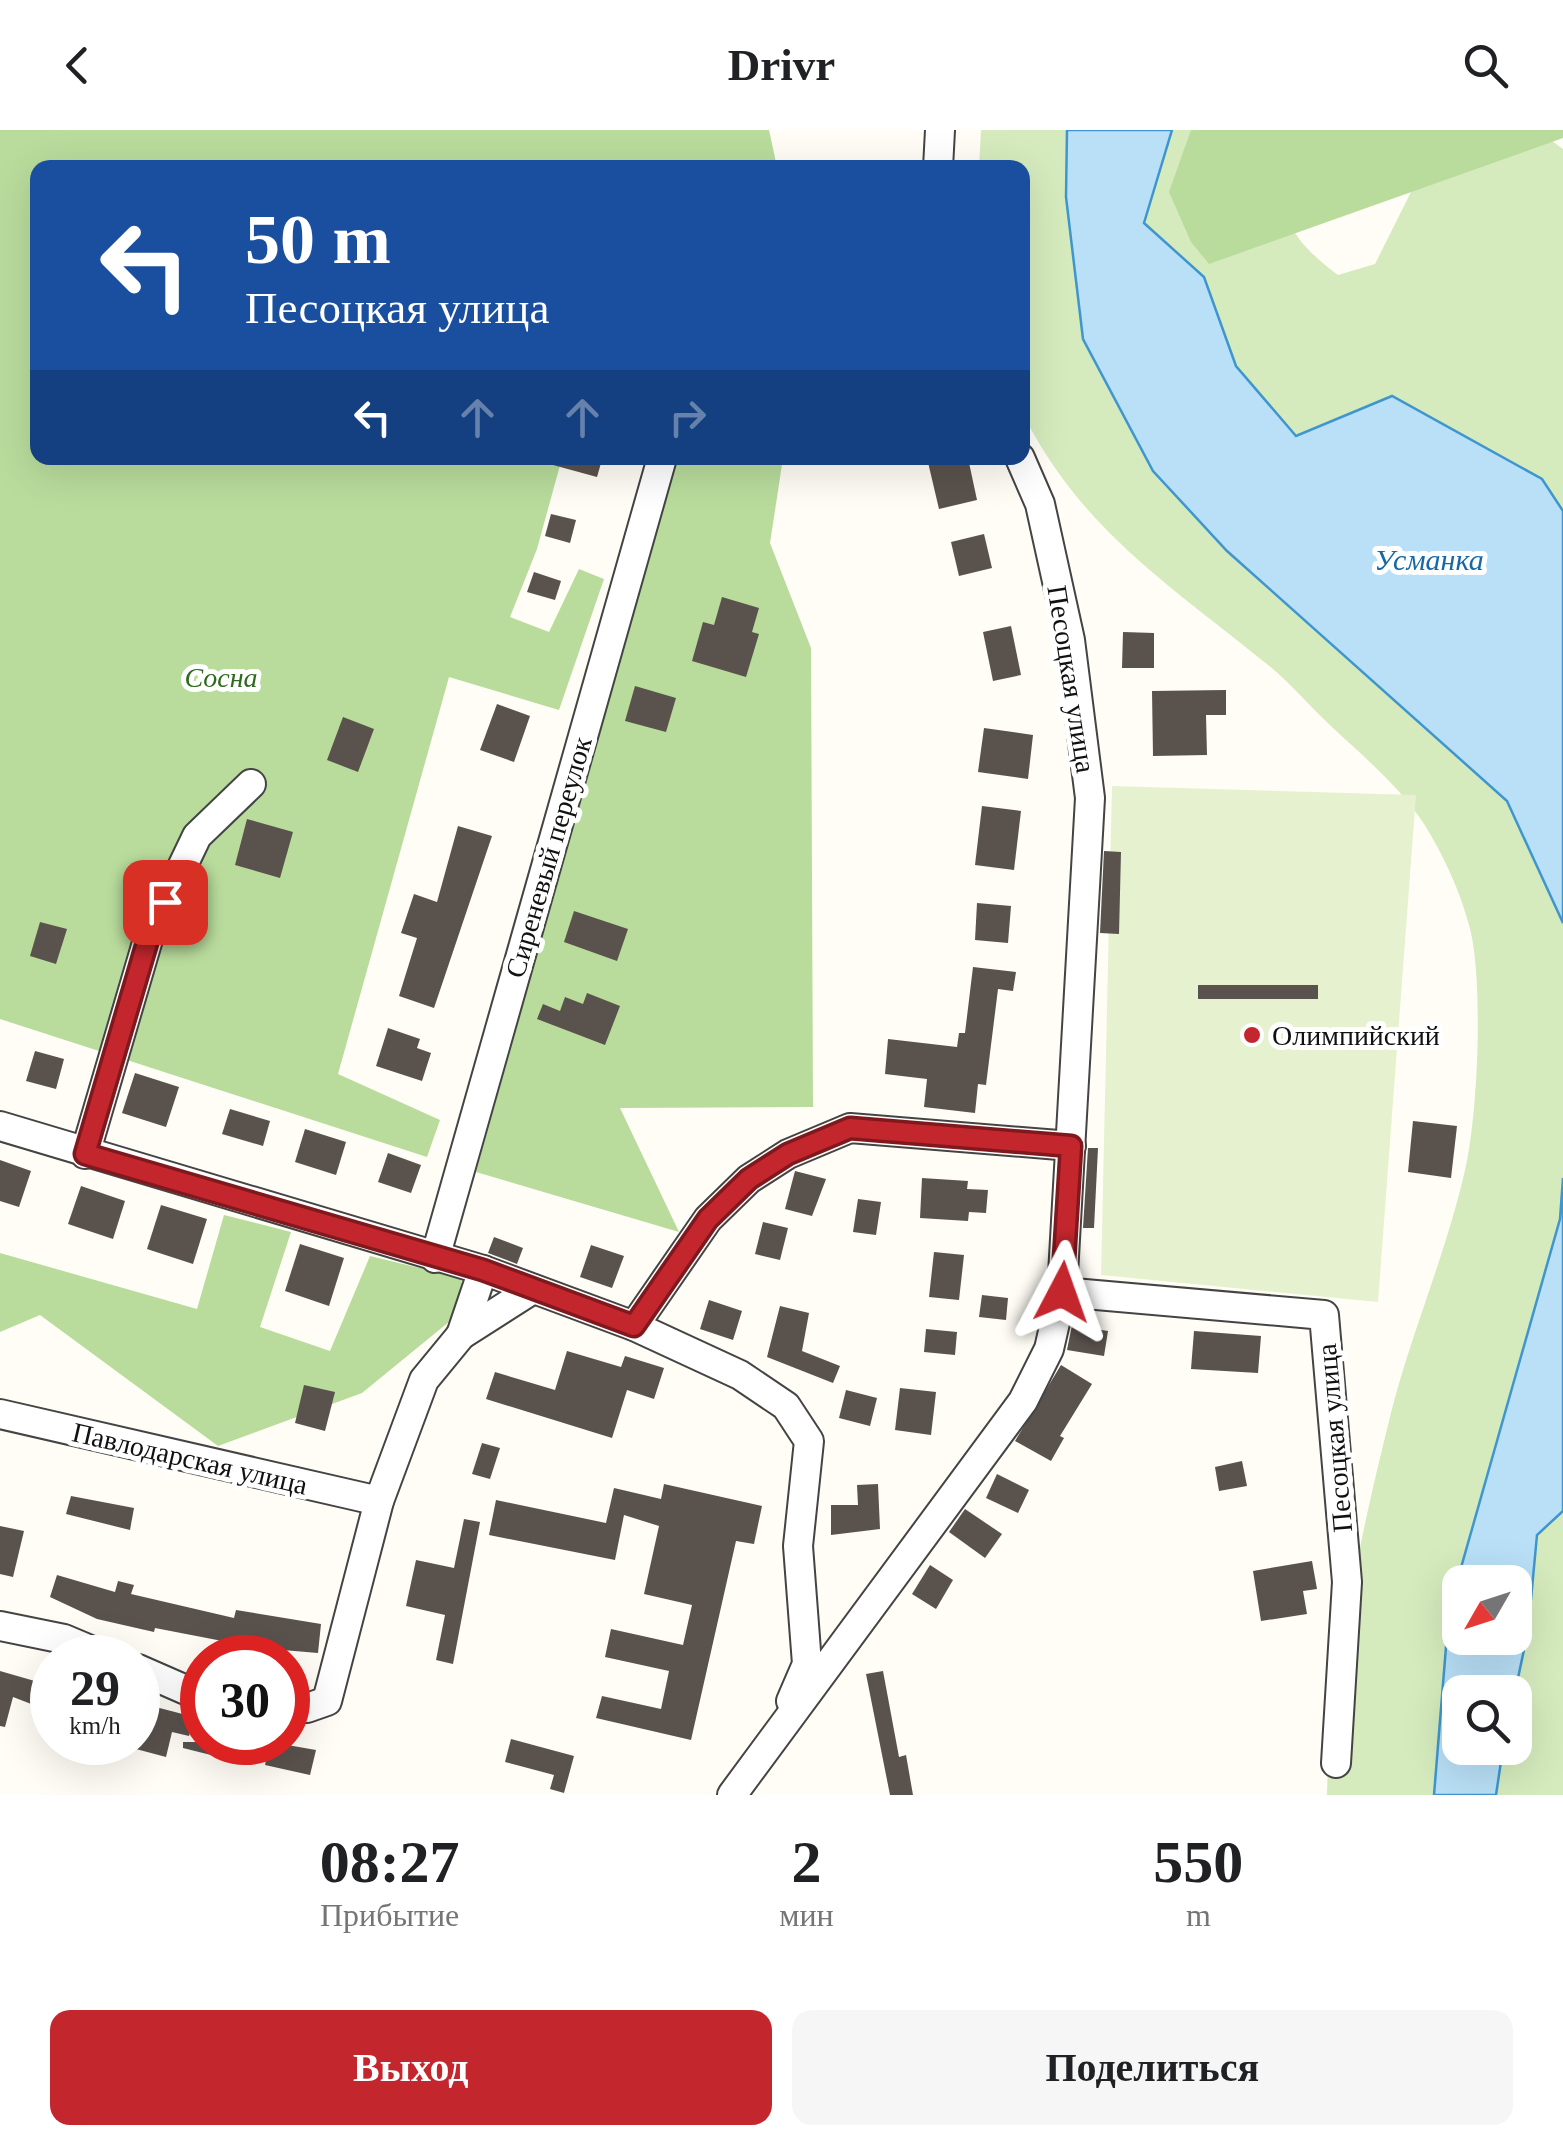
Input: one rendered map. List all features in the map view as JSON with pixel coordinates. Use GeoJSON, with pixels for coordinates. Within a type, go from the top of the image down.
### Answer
{"type":"FeatureCollection","features":[{"type":"Feature","properties":{"kind":"street"},"geometry":{"type":"LineString","coordinates":[[938,160],[940,130]]}},
{"type":"Feature","properties":{"kind":"street","name":"Сиреневый переулок"},"geometry":{"type":"LineString","coordinates":[[435,1258],[660,465]]}},
{"type":"Feature","properties":{"kind":"street","name":"Песоцкая улица"},"geometry":{"type":"LineString","coordinates":[[732,1795],[1023,1401],[1049,1349],[1062,1292],[1090,798],[1070,640],[1040,504],[1023,465]]}},
{"type":"Feature","properties":{"kind":"street"},"geometry":{"type":"LineString","coordinates":[[85,1154],[149,936],[197,836],[251,784]]}},
{"type":"Feature","properties":{"kind":"street"},"geometry":{"type":"LineString","coordinates":[[0,1126],[483,1270],[647,1332],[652,1301],[708,1219],[749,1179],[788,1154],[850,1128],[1071,1146]]}},
{"type":"Feature","properties":{"kind":"street"},"geometry":{"type":"LineString","coordinates":[[461,1336],[483,1270]]}},
{"type":"Feature","properties":{"kind":"street"},"geometry":{"type":"LineString","coordinates":[[310,1707],[327,1701],[379,1502],[424,1380],[461,1336],[533,1289]]}},
{"type":"Feature","properties":{"kind":"street","name":"Песоцкая улица"},"geometry":{"type":"LineString","coordinates":[[1062,1292],[1324,1315],[1347,1582],[1336,1763]]}},
{"type":"Feature","properties":{"kind":"street","name":"Песоцкая улица"},"geometry":{"type":"LineString","coordinates":[[647,1332],[740,1375],[786,1406],[809,1441],[798,1546],[807,1664],[771,1746]]}},
{"type":"Feature","properties":{"kind":"street","name":"Павлодарская улица"},"geometry":{"type":"LineString","coordinates":[[0,1414],[379,1502]]}},
{"type":"Feature","properties":{"kind":"street"},"geometry":{"type":"LineString","coordinates":[[0,1626],[44,1635]]}},
{"type":"Feature","properties":{"kind":"green space","name":"Сосна"},"geometry":{"type":"Polygon","coordinates":[[[0,130],[769,130],[775,160],[30,160],[30,465],[560,465],[537,549],[510,617],[549,632],[579,569],[604,579],[559,710],[449,677],[338,1074],[440,1120],[427,1157],[0,1019],[0,130]]]}},
{"type":"Feature","properties":{"kind":"green space"},"geometry":{"type":"Polygon","coordinates":[[[981,130],[1278,130],[1282,196],[1292,228],[1317,258],[1338,275],[1375,264],[1430,154],[1537,130],[1563,149],[1563,1795],[1327,1795],[1341,1650],[1371,1498],[1393,1405],[1449,1229],[1470,1146],[1478,1011],[1474,948],[1456,886],[1438,848],[1393,785],[1272,668],[1129,551],[1071,490],[1030,426],[1030,160],[979,160],[981,130]]]}},
{"type":"Feature","properties":{"kind":"green space"},"geometry":{"type":"Polygon","coordinates":[[[1191,130],[1563,130],[1563,138],[1209,264],[1191,242],[1169,192],[1191,130]]]}},
{"type":"Feature","properties":{"kind":"green space"},"geometry":{"type":"Polygon","coordinates":[[[674,465],[782,465],[770,543],[811,648],[813,1107],[620,1108],[679,1232],[476,1172],[674,465]]]}},
{"type":"Feature","properties":{"kind":"green space","name":"Олимпийский"},"geometry":{"type":"Polygon","coordinates":[[[1112,786],[1416,795],[1378,1302],[1101,1275],[1112,786]]]}},
{"type":"Feature","properties":{"kind":"green space"},"geometry":{"type":"Polygon","coordinates":[[[224,1215],[291,1232],[260,1327],[330,1351],[370,1256],[461,1278],[466,1308],[362,1393],[218,1446],[40,1315],[0,1332],[0,1253],[197,1309],[224,1215]]]}},
{"type":"Feature","properties":{"kind":"water","name":"Усманка"},"geometry":{"type":"Polygon","coordinates":[[[1067,130],[1172,130],[1144,223],[1204,277],[1236,366],[1296,436],[1392,396],[1542,479],[1563,511],[1563,923],[1507,801],[1227,551],[1153,471],[1083,339],[1066,197],[1067,130]]]}},
{"type":"Feature","properties":{"kind":"water"},"geometry":{"type":"Polygon","coordinates":[[[1563,1178],[1563,1511],[1537,1535],[1532,1588],[1532,1565],[1462,1565],[1560,1219],[1563,1178]]]}},
{"type":"Feature","properties":{"kind":"water"},"geometry":{"type":"Polygon","coordinates":[[[1445,1655],[1523,1655],[1519,1675],[1444,1675],[1445,1655]]]}},
{"type":"Feature","properties":{"kind":"water"},"geometry":{"type":"Polygon","coordinates":[[[1442,1696],[1442,1765],[1500,1765],[1496,1795],[1434,1795],[1442,1696]]]}},
{"type":"Feature","properties":{"kind":"building"},"geometry":{"type":"Polygon","coordinates":[[[553,465],[600,465],[597,477],[553,465]]]}},
{"type":"Feature","properties":{"kind":"building"},"geometry":{"type":"Polygon","coordinates":[[[929,465],[970,465],[977,500],[939,509],[929,465]]]}},
{"type":"Feature","properties":{"kind":"building"},"geometry":{"type":"Polygon","coordinates":[[[551,514],[576,520],[570,543],[545,536],[551,514]]]}},
{"type":"Feature","properties":{"kind":"building"},"geometry":{"type":"Polygon","coordinates":[[[984,534],[992,568],[959,576],[951,542],[984,534]]]}},
{"type":"Feature","properties":{"kind":"building"},"geometry":{"type":"Polygon","coordinates":[[[534,572],[561,581],[555,600],[527,592],[534,572]]]}},
{"type":"Feature","properties":{"kind":"building"},"geometry":{"type":"Polygon","coordinates":[[[722,597],[759,608],[752,632],[759,634],[746,677],[692,661],[703,622],[714,625],[722,597]]]}},
{"type":"Feature","properties":{"kind":"building"},"geometry":{"type":"Polygon","coordinates":[[[1011,626],[1021,675],[993,681],[983,632],[1011,626]]]}},
{"type":"Feature","properties":{"kind":"building"},"geometry":{"type":"Polygon","coordinates":[[[1123,632],[1154,633],[1154,668],[1122,668],[1123,632]]]}},
{"type":"Feature","properties":{"kind":"building"},"geometry":{"type":"Polygon","coordinates":[[[635,686],[676,698],[666,732],[625,721],[635,686]]]}},
{"type":"Feature","properties":{"kind":"building"},"geometry":{"type":"Polygon","coordinates":[[[1226,690],[1226,715],[1206,715],[1207,755],[1153,756],[1152,691],[1226,690]]]}},
{"type":"Feature","properties":{"kind":"building"},"geometry":{"type":"Polygon","coordinates":[[[497,704],[530,716],[514,762],[480,750],[497,704]]]}},
{"type":"Feature","properties":{"kind":"building"},"geometry":{"type":"Polygon","coordinates":[[[343,717],[374,729],[358,772],[327,760],[343,717]]]}},
{"type":"Feature","properties":{"kind":"building"},"geometry":{"type":"Polygon","coordinates":[[[984,728],[1033,735],[1028,779],[978,772],[984,728]]]}},
{"type":"Feature","properties":{"kind":"building"},"geometry":{"type":"Polygon","coordinates":[[[982,806],[1021,811],[1014,870],[975,865],[982,806]]]}},
{"type":"Feature","properties":{"kind":"building"},"geometry":{"type":"Polygon","coordinates":[[[247,819],[293,832],[280,878],[235,865],[247,819]]]}},
{"type":"Feature","properties":{"kind":"building"},"geometry":{"type":"Polygon","coordinates":[[[458,826],[492,836],[434,1008],[399,996],[417,938],[401,933],[414,894],[437,902],[458,826]]]}},
{"type":"Feature","properties":{"kind":"building"},"geometry":{"type":"Polygon","coordinates":[[[1104,851],[1121,852],[1119,934],[1100,933],[1104,851]]]}},
{"type":"Feature","properties":{"kind":"building"},"geometry":{"type":"Polygon","coordinates":[[[977,903],[1011,906],[1008,943],[975,940],[977,903]]]}},
{"type":"Feature","properties":{"kind":"building"},"geometry":{"type":"Polygon","coordinates":[[[574,911],[628,929],[617,961],[564,942],[574,911]]]}},
{"type":"Feature","properties":{"kind":"building"},"geometry":{"type":"Polygon","coordinates":[[[40,922],[67,929],[56,964],[30,956],[40,922]]]}},
{"type":"Feature","properties":{"kind":"building"},"geometry":{"type":"Polygon","coordinates":[[[973,967],[1016,972],[1013,991],[998,989],[986,1085],[978,1084],[975,1113],[924,1107],[927,1079],[885,1074],[888,1039],[957,1047],[959,1033],[965,1033],[973,967]]]}},
{"type":"Feature","properties":{"kind":"building"},"geometry":{"type":"Polygon","coordinates":[[[1198,985],[1318,985],[1318,999],[1198,999],[1198,985]]]}},
{"type":"Feature","properties":{"kind":"building"},"geometry":{"type":"Polygon","coordinates":[[[587,993],[620,1006],[605,1045],[537,1019],[543,1004],[560,1011],[565,997],[583,1004],[587,993]]]}},
{"type":"Feature","properties":{"kind":"building"},"geometry":{"type":"Polygon","coordinates":[[[388,1028],[420,1039],[417,1048],[431,1053],[422,1081],[376,1066],[388,1028]]]}},
{"type":"Feature","properties":{"kind":"building"},"geometry":{"type":"Polygon","coordinates":[[[35,1051],[64,1059],[56,1089],[26,1081],[35,1051]]]}},
{"type":"Feature","properties":{"kind":"building"},"geometry":{"type":"Polygon","coordinates":[[[135,1073],[179,1087],[166,1127],[122,1113],[135,1073]]]}},
{"type":"Feature","properties":{"kind":"building"},"geometry":{"type":"Polygon","coordinates":[[[230,1109],[270,1121],[263,1146],[222,1134],[230,1109]]]}},
{"type":"Feature","properties":{"kind":"building"},"geometry":{"type":"Polygon","coordinates":[[[1413,1121],[1457,1126],[1451,1178],[1408,1172],[1413,1121]]]}},
{"type":"Feature","properties":{"kind":"building"},"geometry":{"type":"Polygon","coordinates":[[[305,1129],[346,1142],[336,1175],[295,1162],[305,1129]]]}},
{"type":"Feature","properties":{"kind":"building"},"geometry":{"type":"Polygon","coordinates":[[[1088,1148],[1098,1148],[1094,1228],[1083,1228],[1088,1148]]]}},
{"type":"Feature","properties":{"kind":"building"},"geometry":{"type":"Polygon","coordinates":[[[388,1153],[421,1165],[411,1193],[378,1182],[388,1153]]]}},
{"type":"Feature","properties":{"kind":"building"},"geometry":{"type":"Polygon","coordinates":[[[0,1160],[31,1171],[19,1207],[0,1201],[0,1160]]]}},
{"type":"Feature","properties":{"kind":"building"},"geometry":{"type":"Polygon","coordinates":[[[795,1171],[826,1179],[812,1216],[785,1209],[795,1171]]]}},
{"type":"Feature","properties":{"kind":"building"},"geometry":{"type":"Polygon","coordinates":[[[922,1178],[968,1181],[967,1189],[988,1190],[986,1213],[969,1212],[968,1221],[920,1218],[922,1178]]]}},
{"type":"Feature","properties":{"kind":"building"},"geometry":{"type":"Polygon","coordinates":[[[81,1186],[125,1201],[113,1239],[68,1224],[81,1186]]]}},
{"type":"Feature","properties":{"kind":"building"},"geometry":{"type":"Polygon","coordinates":[[[858,1199],[881,1202],[876,1235],[853,1232],[858,1199]]]}},
{"type":"Feature","properties":{"kind":"building"},"geometry":{"type":"Polygon","coordinates":[[[161,1205],[207,1219],[193,1264],[147,1249],[161,1205]]]}},
{"type":"Feature","properties":{"kind":"building"},"geometry":{"type":"Polygon","coordinates":[[[763,1222],[788,1228],[780,1260],[755,1254],[763,1222]]]}},
{"type":"Feature","properties":{"kind":"building"},"geometry":{"type":"Polygon","coordinates":[[[494,1237],[523,1248],[517,1264],[488,1253],[494,1237]]]}},
{"type":"Feature","properties":{"kind":"building"},"geometry":{"type":"Polygon","coordinates":[[[300,1244],[344,1258],[329,1306],[285,1291],[300,1244]]]}},
{"type":"Feature","properties":{"kind":"building"},"geometry":{"type":"Polygon","coordinates":[[[591,1245],[624,1256],[612,1288],[580,1277],[591,1245]]]}},
{"type":"Feature","properties":{"kind":"building"},"geometry":{"type":"Polygon","coordinates":[[[934,1252],[964,1255],[959,1300],[929,1297],[934,1252]]]}},
{"type":"Feature","properties":{"kind":"building"},"geometry":{"type":"Polygon","coordinates":[[[982,1295],[1008,1298],[1006,1320],[979,1317],[982,1295]]]}},
{"type":"Feature","properties":{"kind":"building"},"geometry":{"type":"Polygon","coordinates":[[[709,1300],[742,1311],[733,1340],[700,1329],[709,1300]]]}},
{"type":"Feature","properties":{"kind":"building"},"geometry":{"type":"Polygon","coordinates":[[[780,1306],[809,1313],[802,1351],[840,1366],[833,1383],[767,1357],[780,1306]]]}},
{"type":"Feature","properties":{"kind":"building"},"geometry":{"type":"Polygon","coordinates":[[[1072,1325],[1108,1331],[1104,1356],[1067,1350],[1072,1325]]]}},
{"type":"Feature","properties":{"kind":"building"},"geometry":{"type":"Polygon","coordinates":[[[926,1329],[957,1332],[955,1355],[924,1352],[926,1329]]]}},
{"type":"Feature","properties":{"kind":"building"},"geometry":{"type":"Polygon","coordinates":[[[1194,1331],[1261,1336],[1258,1373],[1191,1369],[1194,1331]]]}},
{"type":"Feature","properties":{"kind":"building"},"geometry":{"type":"Polygon","coordinates":[[[567,1351],[621,1367],[625,1356],[664,1368],[654,1399],[627,1390],[612,1438],[486,1399],[495,1372],[555,1390],[567,1351]]]}},
{"type":"Feature","properties":{"kind":"building"},"geometry":{"type":"Polygon","coordinates":[[[1061,1365],[1092,1384],[1060,1436],[1064,1438],[1051,1461],[1015,1441],[1061,1365]]]}},
{"type":"Feature","properties":{"kind":"building"},"geometry":{"type":"Polygon","coordinates":[[[304,1385],[335,1392],[325,1431],[295,1423],[304,1385]]]}},
{"type":"Feature","properties":{"kind":"building"},"geometry":{"type":"Polygon","coordinates":[[[900,1388],[936,1392],[931,1435],[895,1430],[900,1388]]]}},
{"type":"Feature","properties":{"kind":"building"},"geometry":{"type":"Polygon","coordinates":[[[846,1390],[877,1398],[870,1426],[839,1418],[846,1390]]]}},
{"type":"Feature","properties":{"kind":"building"},"geometry":{"type":"Polygon","coordinates":[[[482,1443],[500,1448],[490,1479],[472,1474],[482,1443]]]}},
{"type":"Feature","properties":{"kind":"building"},"geometry":{"type":"Polygon","coordinates":[[[1242,1461],[1247,1486],[1219,1491],[1215,1467],[1242,1461]]]}},
{"type":"Feature","properties":{"kind":"building"},"geometry":{"type":"Polygon","coordinates":[[[997,1474],[1029,1490],[1018,1513],[986,1498],[997,1474]]]}},
{"type":"Feature","properties":{"kind":"building"},"geometry":{"type":"Polygon","coordinates":[[[664,1484],[762,1506],[754,1544],[736,1541],[691,1740],[596,1718],[602,1696],[661,1709],[669,1671],[605,1657],[611,1629],[683,1645],[692,1605],[644,1594],[659,1526],[624,1515],[615,1560],[489,1535],[496,1500],[606,1523],[614,1488],[661,1499],[664,1484]]]}},
{"type":"Feature","properties":{"kind":"building"},"geometry":{"type":"Polygon","coordinates":[[[878,1484],[880,1529],[831,1535],[831,1505],[858,1505],[857,1485],[878,1484]]]}},
{"type":"Feature","properties":{"kind":"building"},"geometry":{"type":"Polygon","coordinates":[[[71,1496],[134,1508],[130,1530],[66,1514],[71,1496]]]}},
{"type":"Feature","properties":{"kind":"building"},"geometry":{"type":"Polygon","coordinates":[[[965,1509],[1002,1534],[985,1558],[949,1532],[965,1509]]]}},
{"type":"Feature","properties":{"kind":"building"},"geometry":{"type":"Polygon","coordinates":[[[464,1519],[480,1522],[453,1664],[436,1660],[445,1615],[406,1606],[416,1560],[454,1568],[464,1519]]]}},
{"type":"Feature","properties":{"kind":"building"},"geometry":{"type":"Polygon","coordinates":[[[0,1526],[24,1531],[13,1577],[0,1574],[0,1526]]]}},
{"type":"Feature","properties":{"kind":"building"},"geometry":{"type":"Polygon","coordinates":[[[1312,1561],[1317,1589],[1303,1591],[1307,1614],[1261,1621],[1253,1571],[1312,1561]]]}},
{"type":"Feature","properties":{"kind":"building"},"geometry":{"type":"Polygon","coordinates":[[[930,1565],[953,1580],[936,1609],[912,1594],[930,1565]]]}},
{"type":"Feature","properties":{"kind":"building"},"geometry":{"type":"Polygon","coordinates":[[[57,1575],[115,1592],[118,1581],[134,1585],[131,1594],[234,1618],[236,1610],[321,1624],[318,1653],[310,1652],[310,1635],[191,1635],[155,1628],[154,1632],[97,1619],[50,1597],[57,1575]]]}},
{"type":"Feature","properties":{"kind":"building"},"geometry":{"type":"Polygon","coordinates":[[[0,1671],[30,1680],[30,1704],[13,1697],[5,1727],[0,1726],[0,1671]]]}},
{"type":"Feature","properties":{"kind":"building"},"geometry":{"type":"Polygon","coordinates":[[[883,1671],[899,1757],[906,1755],[913,1795],[890,1795],[866,1674],[883,1671]]]}},
{"type":"Feature","properties":{"kind":"building"},"geometry":{"type":"Polygon","coordinates":[[[160,1708],[180,1713],[180,1734],[172,1732],[166,1757],[160,1755],[160,1708]]]}},
{"type":"Feature","properties":{"kind":"building"},"geometry":{"type":"Polygon","coordinates":[[[511,1739],[574,1756],[564,1793],[550,1789],[554,1775],[505,1762],[511,1739]]]}},
{"type":"Feature","properties":{"kind":"building"},"geometry":{"type":"Polygon","coordinates":[[[310,1749],[316,1750],[310,1775],[265,1765],[310,1765],[310,1749]]]}},
{"type":"Feature","properties":{"kind":"place","name":"Олимпийский"},"geometry":{"type":"Point","coordinates":[1252,1035]}},
{"type":"Feature","properties":{"kind":"route"},"geometry":{"type":"LineString","coordinates":[[165,902],[149,936],[85,1154],[483,1270],[634,1326],[708,1219],[749,1179],[788,1154],[850,1128],[1071,1146],[1062,1292]]}}]}
